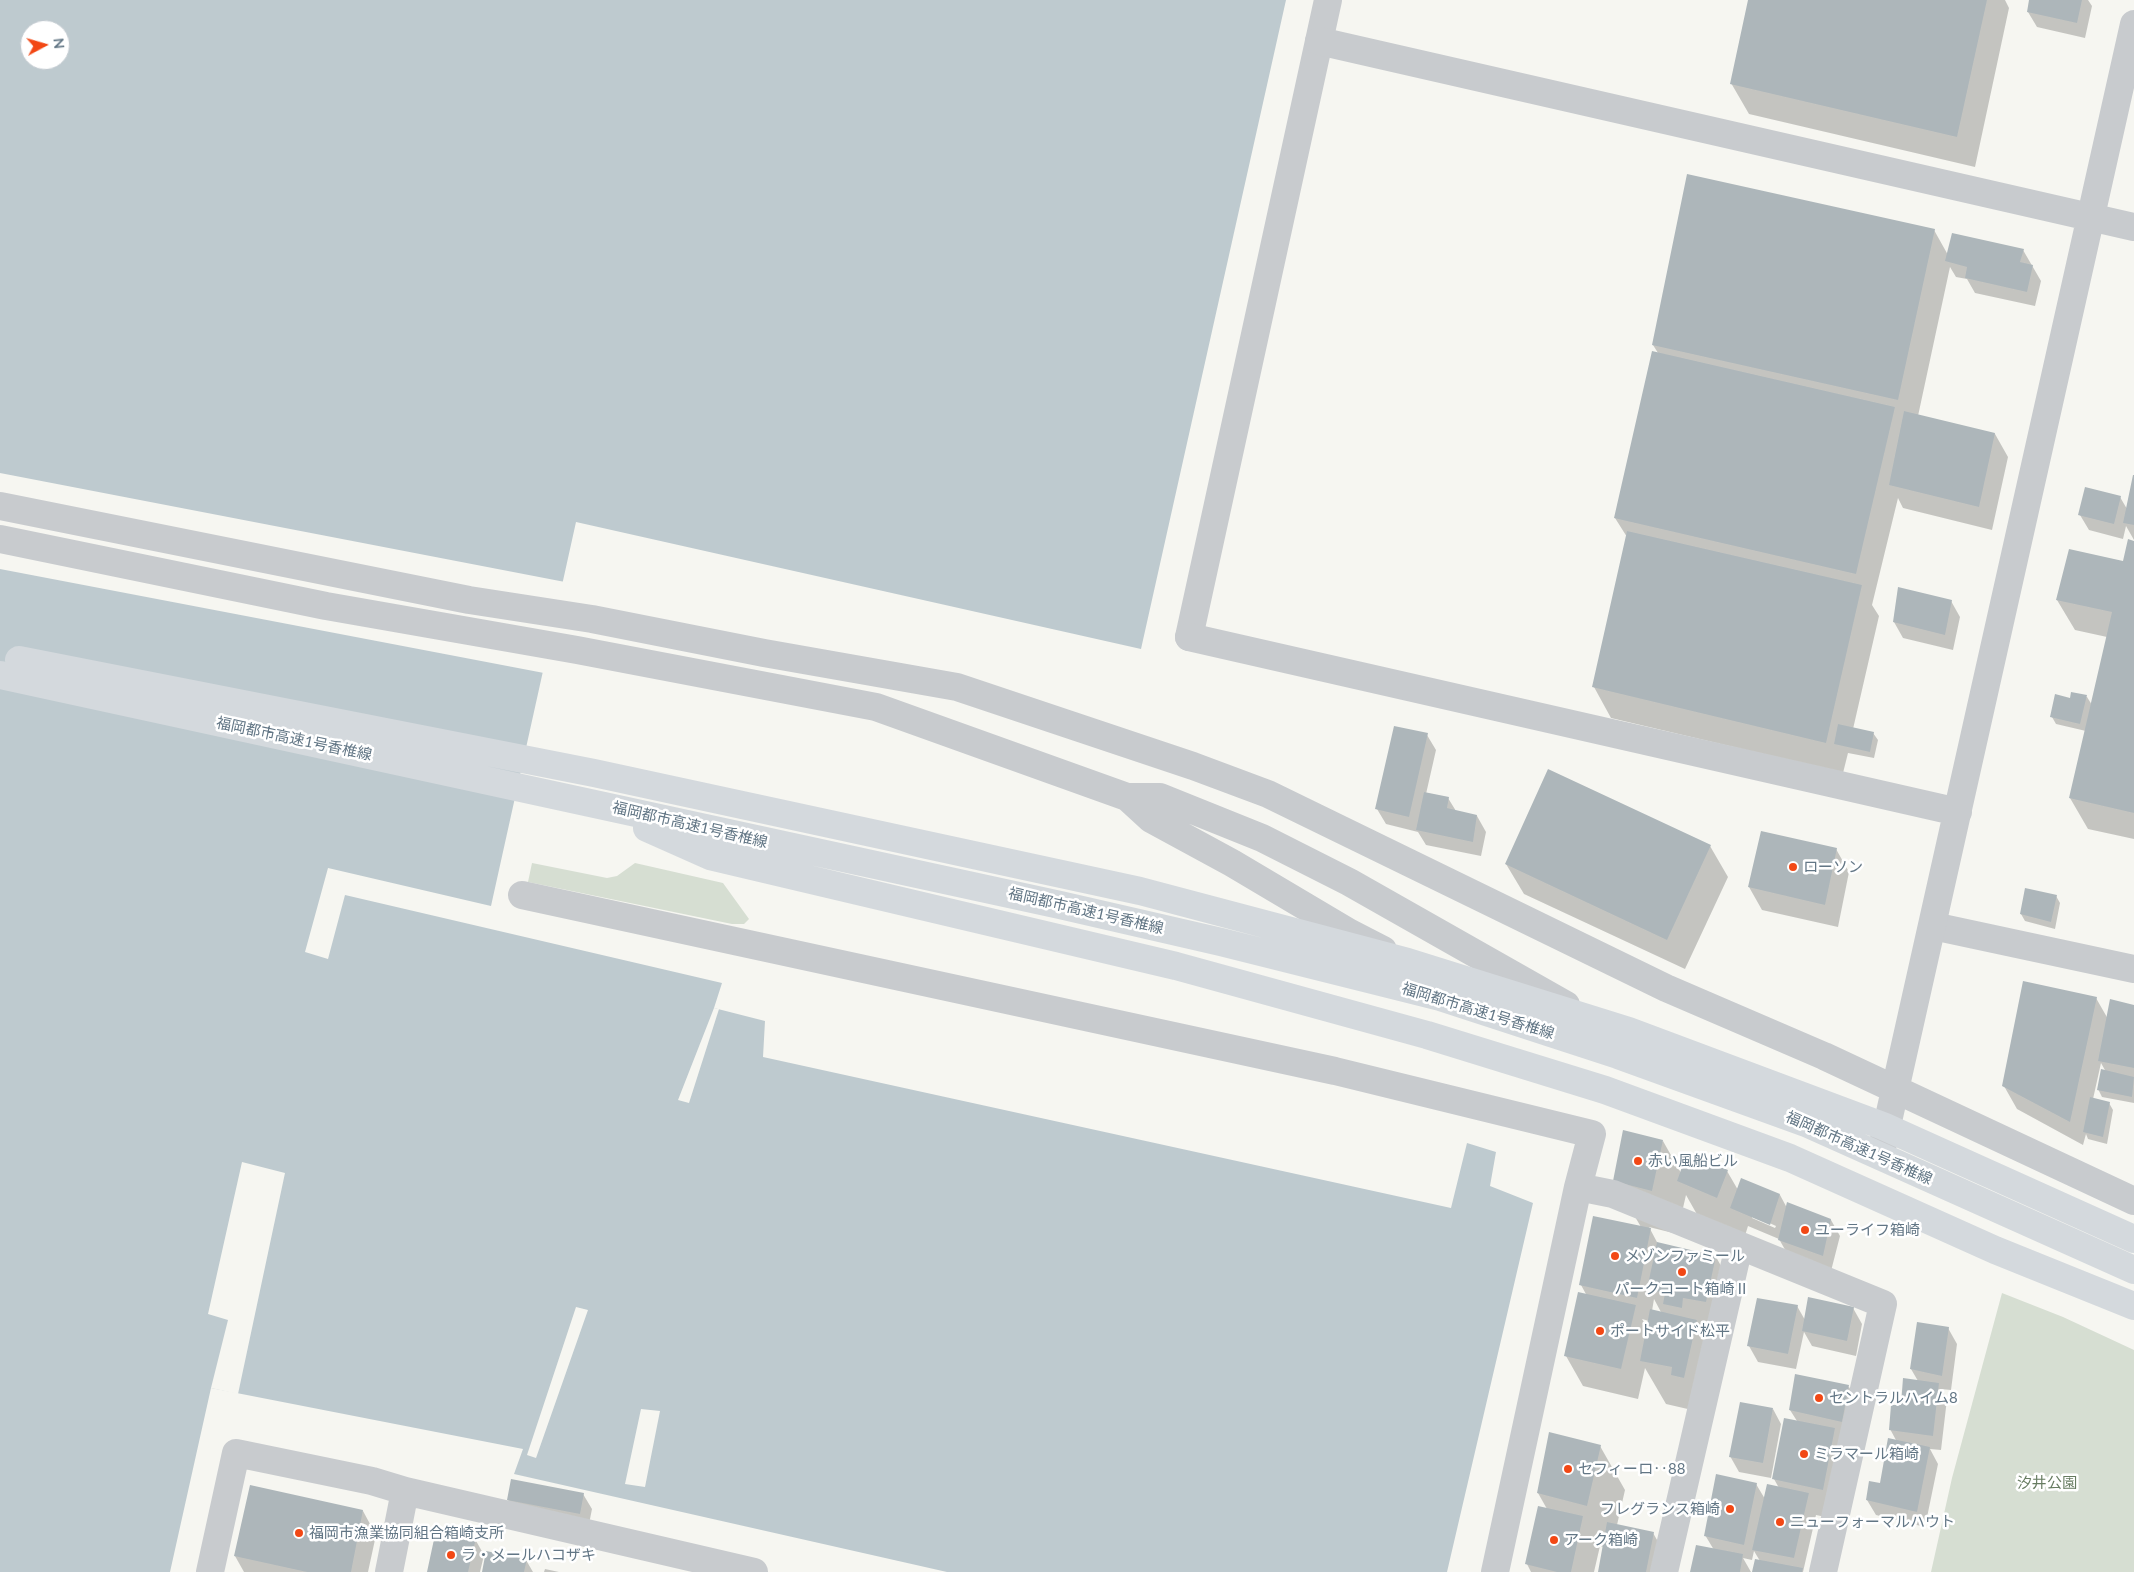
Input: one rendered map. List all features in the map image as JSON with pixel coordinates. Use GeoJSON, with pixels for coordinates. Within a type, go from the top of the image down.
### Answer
{"type":"FeatureCollection","features":[{"type":"Feature","properties":{"kind":"highway","name":"福岡都市高速1号香椎線"},"geometry":{"type":"LineString","coordinates":[[0,657],[594,774],[1140,891],[1408,962],[1629,1031],[1883,1126],[2134,1239]]}},
{"type":"Feature","properties":{"kind":"highway","name":"福岡都市高速1号香椎線"},"geometry":{"type":"LineString","coordinates":[[0,675],[1060,904],[1440,997],[1618,1055],[1806,1123],[2134,1270]]}},
{"type":"Feature","properties":{"kind":"highway"},"geometry":{"type":"LineString","coordinates":[[592,803],[710,856],[1176,966],[1427,1035],[1605,1090],[1790,1158],[1996,1250],[2134,1306]]}},
{"type":"Feature","properties":{"kind":"street"},"geometry":{"type":"LineString","coordinates":[[1328,0],[1189,637],[1958,812]]}},
{"type":"Feature","properties":{"kind":"street"},"geometry":{"type":"LineString","coordinates":[[1882,1148],[2134,24]]}},
{"type":"Feature","properties":{"kind":"street"},"geometry":{"type":"LineString","coordinates":[[1319,41],[2134,227]]}},
{"type":"Feature","properties":{"kind":"street"},"geometry":{"type":"LineString","coordinates":[[0,506],[469,600],[592,619],[764,653],[957,687],[1193,766],[1268,794],[1666,988],[1824,1056],[2134,1201]]}},
{"type":"Feature","properties":{"kind":"street"},"geometry":{"type":"LineString","coordinates":[[0,538],[326,606],[578,650],[876,707],[995,748],[1127,797],[1160,797],[1262,838],[1340,878],[1574,1009],[1642,1061]]}},
{"type":"Feature","properties":{"kind":"street"},"geometry":{"type":"LineString","coordinates":[[1127,797],[1151,819],[1232,863],[1350,933],[1566,1045],[1642,1061],[1882,1148],[2058,1223],[2134,1259]]}},
{"type":"Feature","properties":{"kind":"street"},"geometry":{"type":"LineString","coordinates":[[522,895],[1335,1071],[1592,1134],[1578,1187],[1495,1572]]}},
{"type":"Feature","properties":{"kind":"street"},"geometry":{"type":"LineString","coordinates":[[1933,926],[2134,969]]}},
{"type":"Feature","properties":{"kind":"street"},"geometry":{"type":"LineString","coordinates":[[1578,1187],[1613,1194],[1883,1304],[1823,1572]]}},
{"type":"Feature","properties":{"kind":"street"},"geometry":{"type":"LineString","coordinates":[[1664,1572],[1739,1246]]}},
{"type":"Feature","properties":{"kind":"street"},"geometry":{"type":"LineString","coordinates":[[210,1572],[236,1453],[372,1481],[405,1491],[740,1570]]}},
{"type":"Feature","properties":{"kind":"street"},"geometry":{"type":"LineString","coordinates":[[389,1572],[405,1491]]}},
{"type":"Feature","properties":{"kind":"green space"},"geometry":{"type":"Polygon","coordinates":[[[532,863],[607,878],[617,876],[635,863],[723,883],[749,919],[744,924],[732,924],[528,882],[532,863]]]}},
{"type":"Feature","properties":{"kind":"green space","name":"汐井公園"},"geometry":{"type":"Polygon","coordinates":[[[2002,1293],[2063,1317],[2134,1350],[2134,1572],[1931,1572],[1952,1478],[2002,1293]]]}},
{"type":"Feature","properties":{"kind":"shaded area"},"geometry":{"type":"Polygon","coordinates":[[[0,0],[1286,0],[1141,649],[576,522],[491,906],[328,868],[305,952],[328,959],[345,895],[722,983],[714,1008],[765,1021],[763,1057],[1451,1208],[1467,1143],[1496,1152],[1490,1186],[1533,1203],[1447,1572],[947,1572],[514,1474],[523,1449],[211,1388],[170,1572],[0,1572],[0,0]]]}},
{"type":"Feature","properties":{"kind":"pier"},"geometry":{"type":"Polygon","coordinates":[[[0,473],[565,582],[544,673],[0,569],[0,473]]]}},
{"type":"Feature","properties":{"kind":"pier"},"geometry":{"type":"Polygon","coordinates":[[[714,1008],[719,1009],[689,1103],[678,1100],[714,1008]]]}},
{"type":"Feature","properties":{"kind":"pier"},"geometry":{"type":"Polygon","coordinates":[[[242,1162],[285,1173],[238,1394],[211,1388],[228,1320],[208,1314],[242,1162]]]}},
{"type":"Feature","properties":{"kind":"pier"},"geometry":{"type":"Polygon","coordinates":[[[576,1307],[588,1310],[536,1458],[527,1455],[576,1307]]]}},
{"type":"Feature","properties":{"kind":"pier"},"geometry":{"type":"Polygon","coordinates":[[[641,1409],[660,1411],[645,1487],[625,1484],[641,1409]]]}},
{"type":"Feature","properties":{"kind":"building"},"geometry":{"type":"Polygon","coordinates":[[[1748,0],[1987,0],[1957,137],[1730,84],[1748,0]]]}},
{"type":"Feature","properties":{"kind":"building"},"geometry":{"type":"Polygon","coordinates":[[[2029,0],[2082,0],[2077,23],[2027,12],[2029,0]]]}},
{"type":"Feature","properties":{"kind":"building"},"geometry":{"type":"Polygon","coordinates":[[[1687,174],[1935,229],[1898,400],[1652,345],[1687,174]]]}},
{"type":"Feature","properties":{"kind":"building"},"geometry":{"type":"Polygon","coordinates":[[[1952,233],[2024,249],[2020,262],[2033,265],[2027,292],[1965,278],[1967,267],[1945,261],[1952,233]]]}},
{"type":"Feature","properties":{"kind":"building"},"geometry":{"type":"Polygon","coordinates":[[[1652,351],[1895,407],[1856,574],[1614,518],[1652,351]]]}},
{"type":"Feature","properties":{"kind":"building"},"geometry":{"type":"Polygon","coordinates":[[[1904,411],[1995,433],[1979,507],[1889,485],[1904,411]]]}},
{"type":"Feature","properties":{"kind":"building"},"geometry":{"type":"Polygon","coordinates":[[[2134,475],[2134,525],[2123,523],[2134,475]]]}},
{"type":"Feature","properties":{"kind":"building"},"geometry":{"type":"Polygon","coordinates":[[[2085,487],[2121,496],[2114,524],[2078,515],[2085,487]]]}},
{"type":"Feature","properties":{"kind":"building"},"geometry":{"type":"Polygon","coordinates":[[[1627,531],[1862,585],[1826,743],[1592,687],[1627,531]]]}},
{"type":"Feature","properties":{"kind":"building"},"geometry":{"type":"Polygon","coordinates":[[[2128,539],[2134,541],[2134,813],[2069,798],[2112,612],[2056,600],[2069,549],[2123,561],[2128,539]]]}},
{"type":"Feature","properties":{"kind":"building"},"geometry":{"type":"Polygon","coordinates":[[[1898,587],[1952,600],[1945,635],[1893,622],[1898,587]]]}},
{"type":"Feature","properties":{"kind":"building"},"geometry":{"type":"Polygon","coordinates":[[[2071,692],[2087,695],[2080,724],[2050,717],[2055,694],[2070,698],[2071,692]]]}},
{"type":"Feature","properties":{"kind":"building"},"geometry":{"type":"Polygon","coordinates":[[[1838,724],[1874,732],[1870,752],[1834,744],[1838,724]]]}},
{"type":"Feature","properties":{"kind":"building"},"geometry":{"type":"Polygon","coordinates":[[[1394,726],[1428,733],[1409,817],[1375,809],[1394,726]]]}},
{"type":"Feature","properties":{"kind":"building"},"geometry":{"type":"Polygon","coordinates":[[[1548,769],[1711,845],[1667,940],[1505,864],[1548,769]]]}},
{"type":"Feature","properties":{"kind":"building"},"geometry":{"type":"Polygon","coordinates":[[[1424,792],[1449,797],[1447,808],[1477,815],[1473,842],[1416,830],[1424,792]]]}},
{"type":"Feature","properties":{"kind":"building","name":"ローソン"},"geometry":{"type":"Polygon","coordinates":[[[1761,831],[1837,848],[1825,905],[1748,887],[1761,831]]]}},
{"type":"Feature","properties":{"kind":"building"},"geometry":{"type":"Polygon","coordinates":[[[2025,888],[2057,895],[2051,922],[2020,914],[2025,888]]]}},
{"type":"Feature","properties":{"kind":"building"},"geometry":{"type":"Polygon","coordinates":[[[2023,981],[2097,997],[2070,1122],[2002,1086],[2023,981]]]}},
{"type":"Feature","properties":{"kind":"building"},"geometry":{"type":"Polygon","coordinates":[[[2110,999],[2134,1005],[2134,1068],[2098,1061],[2110,999]]]}},
{"type":"Feature","properties":{"kind":"building"},"geometry":{"type":"Polygon","coordinates":[[[2101,1069],[2134,1077],[2132,1097],[2097,1090],[2101,1069]]]}},
{"type":"Feature","properties":{"kind":"building"},"geometry":{"type":"Polygon","coordinates":[[[2090,1097],[2110,1102],[2103,1137],[2083,1132],[2090,1097]]]}},
{"type":"Feature","properties":{"kind":"building","name":"赤い風船ビル"},"geometry":{"type":"Polygon","coordinates":[[[1623,1130],[1663,1140],[1652,1191],[1613,1181],[1623,1130]]]}},
{"type":"Feature","properties":{"kind":"building"},"geometry":{"type":"Polygon","coordinates":[[[1687,1153],[1728,1170],[1717,1198],[1677,1181],[1687,1153]]]}},
{"type":"Feature","properties":{"kind":"building"},"geometry":{"type":"Polygon","coordinates":[[[1741,1178],[1780,1194],[1770,1225],[1730,1208],[1741,1178]]]}},
{"type":"Feature","properties":{"kind":"building","name":"ユーライフ箱崎"},"geometry":{"type":"Polygon","coordinates":[[[1787,1202],[1831,1219],[1823,1256],[1778,1240],[1787,1202]]]}},
{"type":"Feature","properties":{"kind":"building","name":"メゾンファミール"},"geometry":{"type":"Polygon","coordinates":[[[1593,1216],[1651,1228],[1637,1298],[1579,1285],[1593,1216]]]}},
{"type":"Feature","properties":{"kind":"building","name":"パークコート箱崎Ⅱ"},"geometry":{"type":"Polygon","coordinates":[[[1657,1242],[1716,1256],[1706,1302],[1683,1298],[1682,1308],[1663,1304],[1665,1293],[1647,1289],[1657,1242]]]}},
{"type":"Feature","properties":{"kind":"building","name":"ポートサイド松平"},"geometry":{"type":"Polygon","coordinates":[[[1578,1292],[1636,1305],[1621,1369],[1564,1356],[1578,1292]]]}},
{"type":"Feature","properties":{"kind":"building"},"geometry":{"type":"Polygon","coordinates":[[[1808,1297],[1854,1307],[1847,1341],[1802,1331],[1808,1297]]]}},
{"type":"Feature","properties":{"kind":"building"},"geometry":{"type":"Polygon","coordinates":[[[1757,1298],[1798,1305],[1788,1354],[1747,1346],[1757,1298]]]}},
{"type":"Feature","properties":{"kind":"building"},"geometry":{"type":"Polygon","coordinates":[[[1650,1309],[1697,1320],[1684,1378],[1671,1375],[1672,1367],[1640,1361],[1650,1309]]]}},
{"type":"Feature","properties":{"kind":"building"},"geometry":{"type":"Polygon","coordinates":[[[1917,1322],[1949,1327],[1942,1376],[1910,1369],[1917,1322]]]}},
{"type":"Feature","properties":{"kind":"building","name":"セントラルハイム8"},"geometry":{"type":"Polygon","coordinates":[[[1795,1374],[1849,1385],[1842,1422],[1789,1410],[1795,1374]]]}},
{"type":"Feature","properties":{"kind":"building"},"geometry":{"type":"Polygon","coordinates":[[[1903,1378],[1939,1383],[1933,1436],[1889,1430],[1891,1405],[1901,1405],[1903,1378]]]}},
{"type":"Feature","properties":{"kind":"building"},"geometry":{"type":"Polygon","coordinates":[[[1740,1402],[1773,1408],[1763,1463],[1729,1457],[1740,1402]]]}},
{"type":"Feature","properties":{"kind":"building","name":"ミラマール箱崎"},"geometry":{"type":"Polygon","coordinates":[[[1784,1418],[1835,1428],[1823,1490],[1772,1479],[1784,1418]]]}},
{"type":"Feature","properties":{"kind":"building","name":"セフィーロ‥88"},"geometry":{"type":"Polygon","coordinates":[[[1549,1432],[1601,1445],[1587,1506],[1537,1493],[1549,1432]]]}},
{"type":"Feature","properties":{"kind":"building"},"geometry":{"type":"Polygon","coordinates":[[[1888,1438],[1930,1447],[1917,1512],[1866,1500],[1869,1481],[1880,1483],[1888,1438]]]}},
{"type":"Feature","properties":{"kind":"building","name":"フレグランス箱崎"},"geometry":{"type":"Polygon","coordinates":[[[1716,1474],[1757,1483],[1744,1545],[1704,1536],[1716,1474]]]}},
{"type":"Feature","properties":{"kind":"building"},"geometry":{"type":"Polygon","coordinates":[[[511,1479],[584,1493],[580,1514],[507,1500],[511,1479]]]}},
{"type":"Feature","properties":{"kind":"building","name":"ニューフォーマルハウト"},"geometry":{"type":"Polygon","coordinates":[[[1767,1484],[1809,1493],[1794,1558],[1752,1550],[1767,1484]]]}},
{"type":"Feature","properties":{"kind":"building","name":"福岡市漁業協同組合箱崎支所"},"geometry":{"type":"Polygon","coordinates":[[[250,1485],[363,1510],[351,1572],[307,1572],[234,1556],[250,1485]]]}},
{"type":"Feature","properties":{"kind":"building","name":"アーク箱崎"},"geometry":{"type":"Polygon","coordinates":[[[1538,1506],[1583,1516],[1571,1572],[1557,1572],[1525,1564],[1538,1506]]]}},
{"type":"Feature","properties":{"kind":"building"},"geometry":{"type":"Polygon","coordinates":[[[1607,1522],[1654,1532],[1646,1572],[1598,1572],[1607,1522]]]}},
{"type":"Feature","properties":{"kind":"building","name":"ラ・メールハコザキ"},"geometry":{"type":"Polygon","coordinates":[[[436,1530],[476,1538],[468,1572],[427,1572],[436,1530]]]}},
{"type":"Feature","properties":{"kind":"building"},"geometry":{"type":"Polygon","coordinates":[[[1696,1545],[1743,1554],[1740,1572],[1690,1572],[1696,1545]]]}},
{"type":"Feature","properties":{"kind":"building"},"geometry":{"type":"Polygon","coordinates":[[[486,1551],[527,1559],[524,1572],[482,1572],[486,1551]]]}},
{"type":"Feature","properties":{"kind":"building"},"geometry":{"type":"Polygon","coordinates":[[[1755,1559],[1803,1568],[1802,1572],[1752,1572],[1755,1559]]]}},
{"type":"Feature","properties":{"kind":"place","name":"ローソン"},"geometry":{"type":"Point","coordinates":[1793,867]}},
{"type":"Feature","properties":{"kind":"place","name":"赤い風船ビル"},"geometry":{"type":"Point","coordinates":[1638,1161]}},
{"type":"Feature","properties":{"kind":"place","name":"ユーライフ箱崎"},"geometry":{"type":"Point","coordinates":[1805,1230]}},
{"type":"Feature","properties":{"kind":"place","name":"メゾンファミール"},"geometry":{"type":"Point","coordinates":[1615,1256]}},
{"type":"Feature","properties":{"kind":"place","name":"パークコート箱崎Ⅱ"},"geometry":{"type":"Point","coordinates":[1682,1272]}},
{"type":"Feature","properties":{"kind":"place","name":"ポートサイド松平"},"geometry":{"type":"Point","coordinates":[1600,1331]}},
{"type":"Feature","properties":{"kind":"place","name":"セントラルハイム8"},"geometry":{"type":"Point","coordinates":[1819,1398]}},
{"type":"Feature","properties":{"kind":"place","name":"ミラマール箱崎"},"geometry":{"type":"Point","coordinates":[1804,1454]}},
{"type":"Feature","properties":{"kind":"place","name":"セフィーロ‥88"},"geometry":{"type":"Point","coordinates":[1568,1469]}},
{"type":"Feature","properties":{"kind":"place","name":"フレグランス箱崎"},"geometry":{"type":"Point","coordinates":[1730,1509]}},
{"type":"Feature","properties":{"kind":"place","name":"ニューフォーマルハウト"},"geometry":{"type":"Point","coordinates":[1780,1522]}},
{"type":"Feature","properties":{"kind":"place","name":"福岡市漁業協同組合箱崎支所"},"geometry":{"type":"Point","coordinates":[299,1533]}},
{"type":"Feature","properties":{"kind":"place","name":"アーク箱崎"},"geometry":{"type":"Point","coordinates":[1554,1540]}},
{"type":"Feature","properties":{"kind":"place","name":"ラ・メールハコザキ"},"geometry":{"type":"Point","coordinates":[451,1555]}}]}
